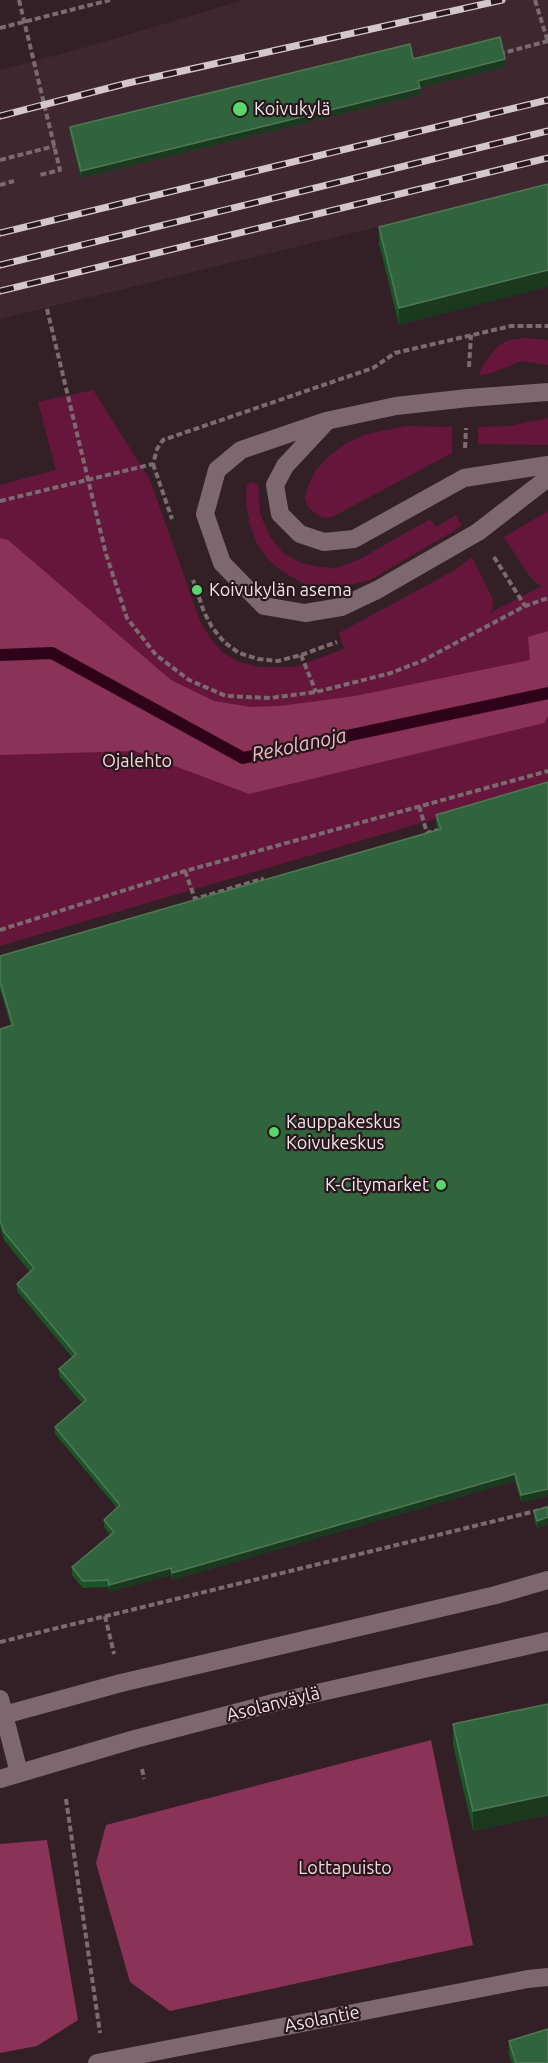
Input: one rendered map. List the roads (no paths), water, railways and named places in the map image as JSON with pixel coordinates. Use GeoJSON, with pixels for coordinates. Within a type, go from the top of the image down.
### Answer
{"type":"FeatureCollection","features":[{"type":"Feature","properties":{"kind":"main road"},"geometry":{"type":"LineString","coordinates":[[548,392],[396,406],[326,421],[241,450],[217,470],[205,514],[222,563],[264,606],[304,613],[341,607],[377,590],[478,532],[548,478]]}},
{"type":"Feature","properties":{"kind":"main road"},"geometry":{"type":"LineString","coordinates":[[326,421],[285,466],[275,484],[280,514],[300,534],[324,542],[354,539],[464,478],[548,465]]}},
{"type":"Feature","properties":{"kind":"main road"},"geometry":{"type":"LineString","coordinates":[[19,1773],[1,1710],[496,1595],[548,1580]]}},
{"type":"Feature","properties":{"kind":"main road","name":"Asolanväylä"},"geometry":{"type":"LineString","coordinates":[[0,1779],[135,1739],[277,1702],[548,1641]]}},
{"type":"Feature","properties":{"kind":"main road","name":"Asolantie"},"geometry":{"type":"LineString","coordinates":[[101,2062],[548,1977]]}},
{"type":"Feature","properties":{"kind":"waterway","name":"Rekolanoja"},"geometry":{"type":"LineString","coordinates":[[0,655],[52,653],[243,758],[548,693]]}},
{"type":"Feature","properties":{"kind":"railway"},"geometry":{"type":"LineString","coordinates":[[0,116],[128,83],[502,0]]}},
{"type":"Feature","properties":{"kind":"railway"},"geometry":{"type":"LineString","coordinates":[[0,233],[548,100]]}},
{"type":"Feature","properties":{"kind":"railway"},"geometry":{"type":"LineString","coordinates":[[0,265],[548,131]]}},
{"type":"Feature","properties":{"kind":"railway"},"geometry":{"type":"LineString","coordinates":[[0,291],[548,158]]}},
{"type":"Feature","properties":{"kind":"place","name":"Koivukylä"},"geometry":{"type":"Point","coordinates":[240,109]}},
{"type":"Feature","properties":{"kind":"place","name":"Koivukylän asema"},"geometry":{"type":"Point","coordinates":[197,590]}},
{"type":"Feature","properties":{"kind":"place","name":"Kauppakeskus Koivukeskus"},"geometry":{"type":"Point","coordinates":[274,1132]}},
{"type":"Feature","properties":{"kind":"place","name":"K-Citymarket"},"geometry":{"type":"Point","coordinates":[441,1185]}},
{"type":"Feature","properties":{"kind":"park label","name":"Ojalehto"},"geometry":{"type":"Point","coordinates":[137,761]}},
{"type":"Feature","properties":{"kind":"park label","name":"Lottapuisto"},"geometry":{"type":"Point","coordinates":[345,1868]}}]}
